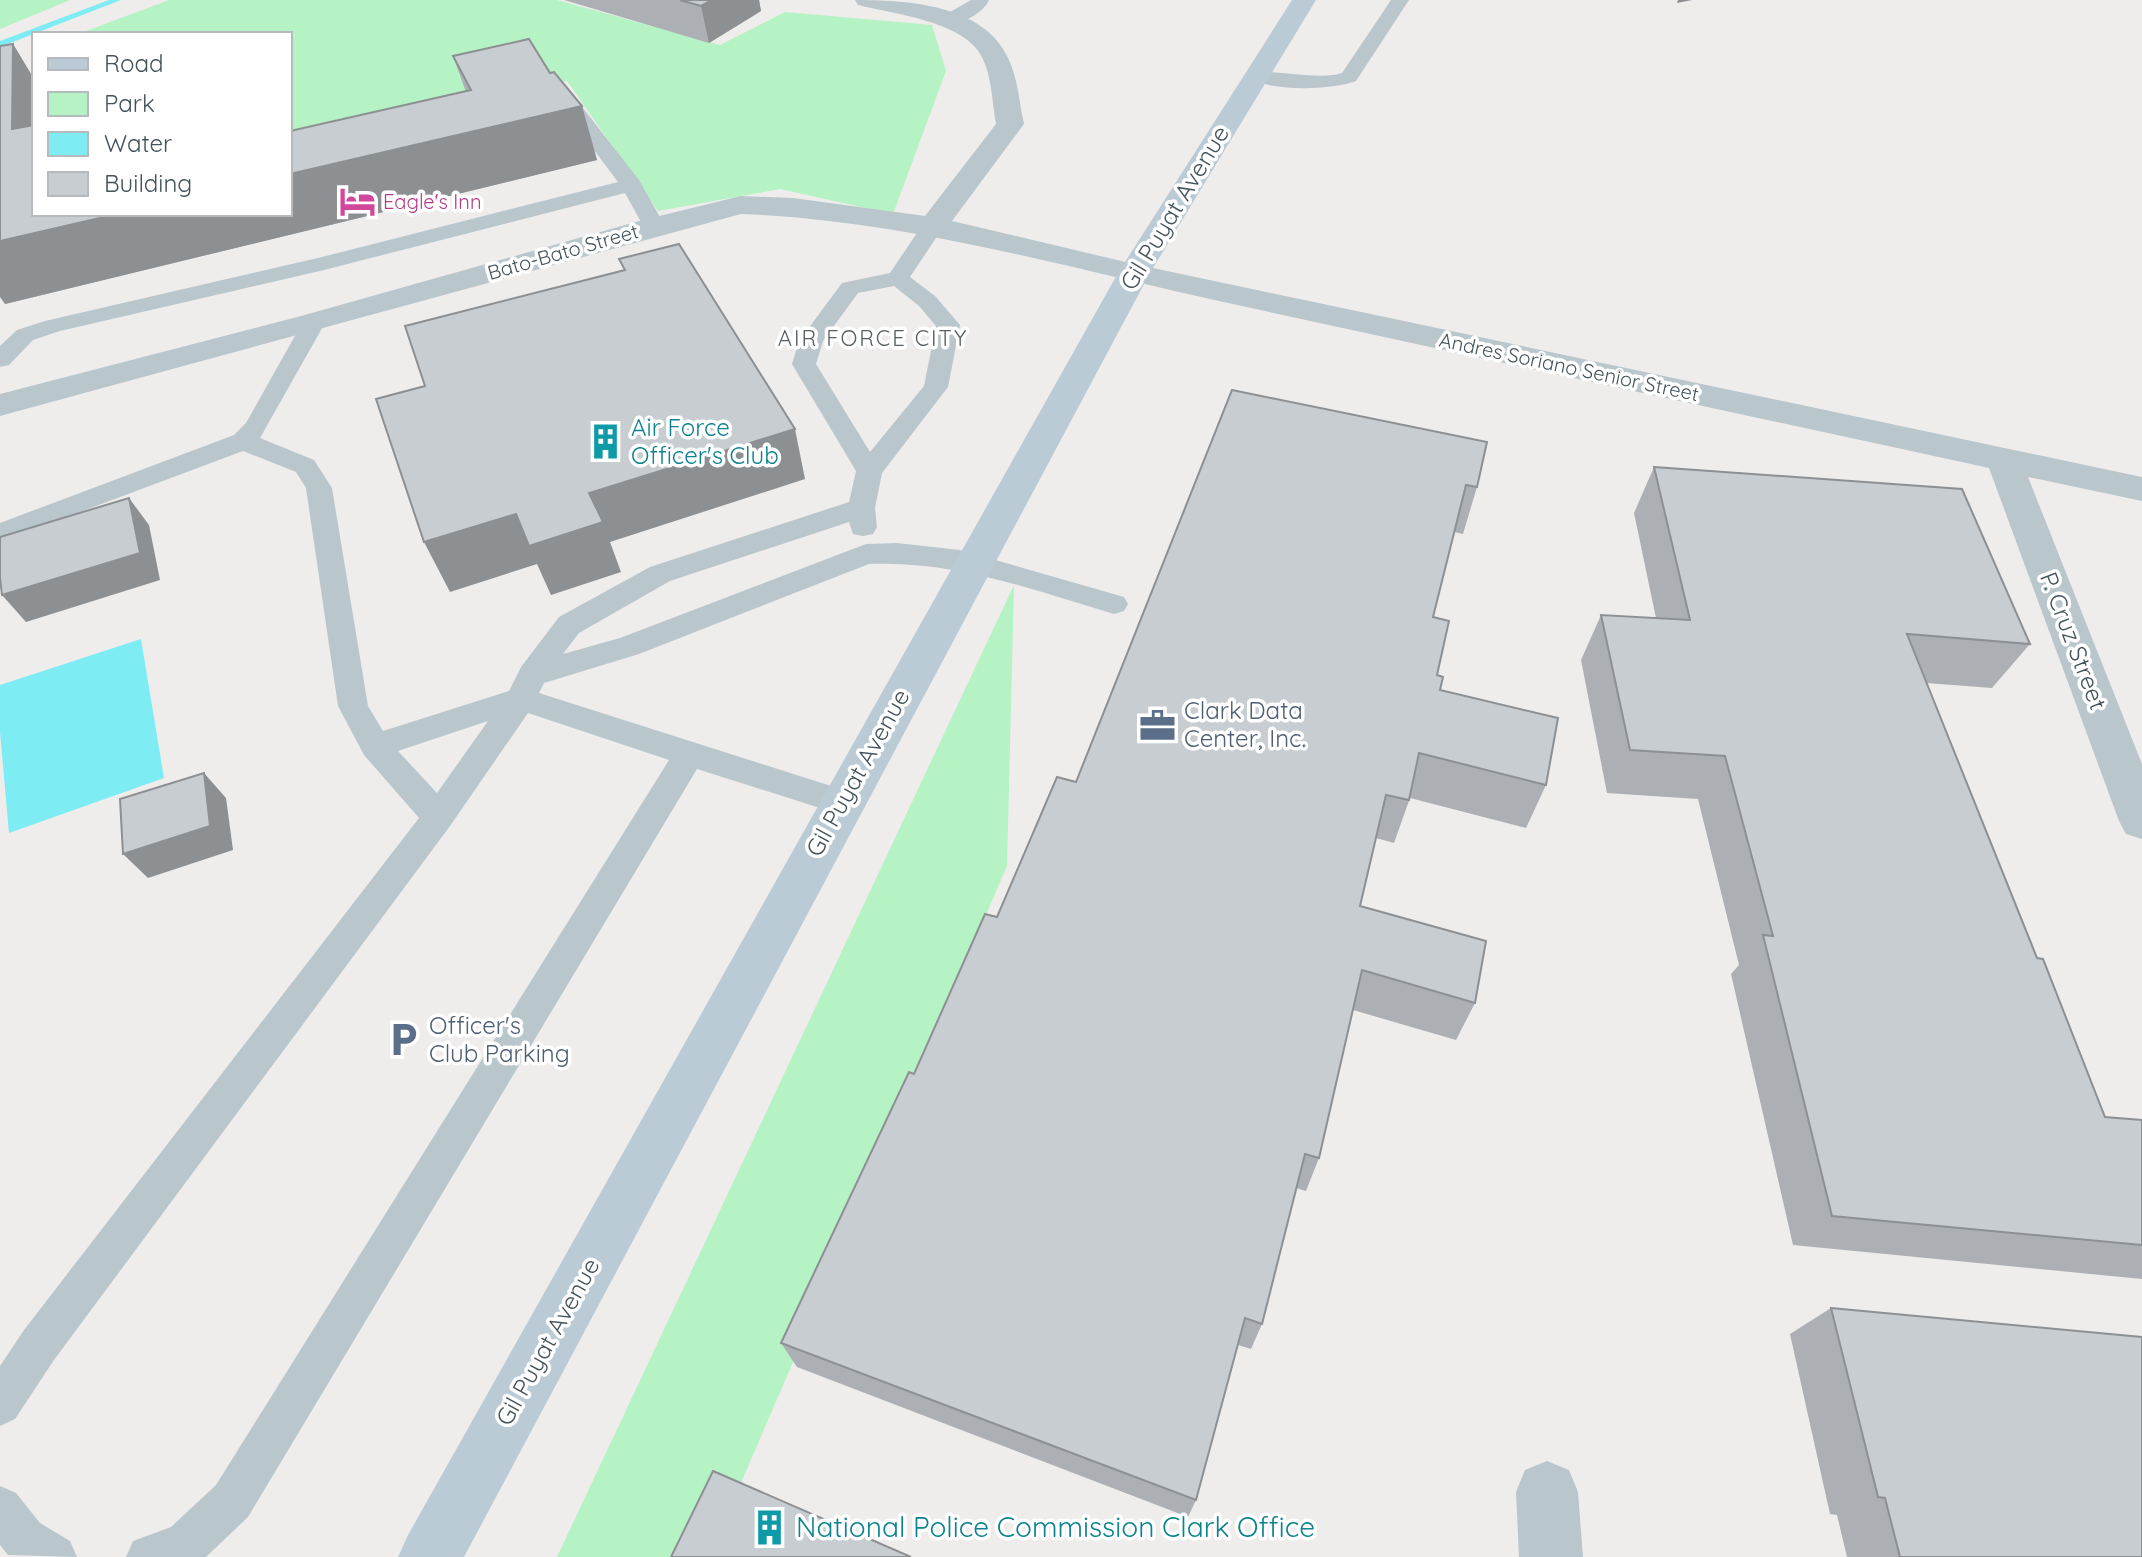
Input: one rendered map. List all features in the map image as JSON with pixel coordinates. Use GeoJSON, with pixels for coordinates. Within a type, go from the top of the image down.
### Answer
{"type":"FeatureCollection","features":[{"type":"Feature","properties":{"kind":"main road","name":"Gil Puyat Avenue"},"geometry":{"type":"LineString","coordinates":[[430,1557],[1134,273],[1304,0]]}},
{"type":"Feature","properties":{"kind":"street"},"geometry":{"type":"LineString","coordinates":[[867,0],[949,20],[967,29],[991,49],[1010,124],[933,226]]}},
{"type":"Feature","properties":{"kind":"street","name":"Bato-Bato Street"},"geometry":{"type":"LineString","coordinates":[[0,405],[741,205],[793,207],[933,226],[1134,273]]}},
{"type":"Feature","properties":{"kind":"street","name":"Andres Soriano Senior Street"},"geometry":{"type":"LineString","coordinates":[[1134,273],[2142,489]]}},
{"type":"Feature","properties":{"kind":"street","name":"P. Cruz Street"},"geometry":{"type":"LineString","coordinates":[[2004,461],[2142,821]]}},
{"type":"Feature","properties":{"kind":"street"},"geometry":{"type":"LineString","coordinates":[[1547,1492],[1551,1557]]}},
{"type":"Feature","properties":{"kind":"lane"},"geometry":{"type":"LineString","coordinates":[[949,20],[978,5],[980,0]]}},
{"type":"Feature","properties":{"kind":"lane"},"geometry":{"type":"LineString","coordinates":[[1256,75],[1318,84],[1337,83],[1349,77],[1400,0]]}},
{"type":"Feature","properties":{"kind":"lane"},"geometry":{"type":"LineString","coordinates":[[555,86],[631,185],[654,226]]}},
{"type":"Feature","properties":{"kind":"lane"},"geometry":{"type":"LineString","coordinates":[[0,360],[25,335],[53,326],[324,263],[631,185]]}},
{"type":"Feature","properties":{"kind":"lane"},"geometry":{"type":"LineString","coordinates":[[869,471],[804,364],[811,341],[850,288],[898,278],[933,226]]}},
{"type":"Feature","properties":{"kind":"lane"},"geometry":{"type":"LineString","coordinates":[[866,554],[861,508],[869,471],[936,387],[948,325],[927,301],[898,278]]}},
{"type":"Feature","properties":{"kind":"lane"},"geometry":{"type":"LineString","coordinates":[[0,533],[243,441],[256,428],[313,323]]}},
{"type":"Feature","properties":{"kind":"lane"},"geometry":{"type":"LineString","coordinates":[[243,441],[305,466],[319,488],[353,706],[375,746],[438,817]]}},
{"type":"Feature","properties":{"kind":"lane"},"geometry":{"type":"LineString","coordinates":[[0,1404],[39,1345],[438,817],[569,625],[660,574],[861,508]]}},
{"type":"Feature","properties":{"kind":"lane"},"geometry":{"type":"LineString","coordinates":[[375,746],[866,554],[900,550],[972,564],[1114,604]]}},
{"type":"Feature","properties":{"kind":"lane"},"geometry":{"type":"LineString","coordinates":[[526,687],[689,754],[842,802]]}},
{"type":"Feature","properties":{"kind":"lane"},"geometry":{"type":"LineString","coordinates":[[149,1557],[185,1545],[232,1501],[689,754]]}},
{"type":"Feature","properties":{"kind":"lane"},"geometry":{"type":"LineString","coordinates":[[0,1509],[24,1539],[54,1557]]}},
{"type":"Feature","properties":{"kind":"green space"},"geometry":{"type":"Polygon","coordinates":[[[0,0],[70,0],[0,29],[0,0]]]}},
{"type":"Feature","properties":{"kind":"green space"},"geometry":{"type":"Polygon","coordinates":[[[169,0],[557,0],[720,45],[785,12],[932,25],[946,71],[893,214],[780,189],[658,211],[567,81],[449,106],[292,185],[292,32],[83,32],[169,0]]]}},
{"type":"Feature","properties":{"kind":"green space"},"geometry":{"type":"Polygon","coordinates":[[[1014,585],[1007,866],[709,1557],[557,1557],[1014,585]]]}},
{"type":"Feature","properties":{"kind":"water"},"geometry":{"type":"Polygon","coordinates":[[[141,639],[164,778],[9,833],[0,732],[0,685],[141,639]]]}},
{"type":"Feature","properties":{"kind":"building"},"geometry":{"type":"Polygon","coordinates":[[[680,0],[712,0],[701,6],[680,0]]]}},
{"type":"Feature","properties":{"kind":"building"},"geometry":{"type":"Polygon","coordinates":[[[529,39],[550,73],[554,72],[582,106],[292,174],[292,131],[471,90],[453,56],[529,39]]]}},
{"type":"Feature","properties":{"kind":"building"},"geometry":{"type":"Polygon","coordinates":[[[13,44],[12,129],[32,125],[32,216],[108,216],[0,241],[0,46],[13,44]]]}},
{"type":"Feature","properties":{"kind":"building","name":"Air Force Officer's Club"},"geometry":{"type":"Polygon","coordinates":[[[679,244],[795,429],[589,493],[603,522],[529,546],[516,514],[424,542],[376,399],[425,386],[405,326],[625,270],[619,259],[679,244]]]}},
{"type":"Feature","properties":{"kind":"building"},"geometry":{"type":"Polygon","coordinates":[[[1232,390],[1487,442],[1477,487],[1466,485],[1433,617],[1449,621],[1437,675],[1443,677],[1440,690],[1558,718],[1546,785],[1419,753],[1409,800],[1386,795],[1360,906],[1486,941],[1475,1003],[1362,970],[1319,1158],[1305,1154],[1262,1324],[1245,1318],[1196,1500],[781,1343],[909,1072],[914,1074],[985,914],[997,917],[1057,777],[1076,782],[1232,390]]]}},
{"type":"Feature","properties":{"kind":"building"},"geometry":{"type":"Polygon","coordinates":[[[1654,467],[1962,489],[2030,644],[1907,634],[2037,958],[2043,959],[2105,1117],[2142,1120],[2142,1245],[1832,1216],[1763,935],[1773,936],[1725,756],[1630,750],[1601,615],[1690,620],[1654,467]]]}},
{"type":"Feature","properties":{"kind":"building"},"geometry":{"type":"Polygon","coordinates":[[[129,498],[140,553],[2,595],[0,537],[129,498]]]}},
{"type":"Feature","properties":{"kind":"building"},"geometry":{"type":"Polygon","coordinates":[[[204,773],[210,826],[123,854],[120,799],[204,773]]]}},
{"type":"Feature","properties":{"kind":"building"},"geometry":{"type":"Polygon","coordinates":[[[1831,1308],[2142,1337],[2142,1557],[1900,1557],[1885,1498],[1878,1497],[1831,1308]]]}},
{"type":"Feature","properties":{"kind":"building"},"geometry":{"type":"Polygon","coordinates":[[[713,1471],[911,1557],[671,1557],[713,1471]]]}},
{"type":"Feature","properties":{"kind":"waterway"},"geometry":{"type":"LineString","coordinates":[[0,44],[117,0]]}},
{"type":"Feature","properties":{"kind":"place","name":"Eagle's Inn"},"geometry":{"type":"Point","coordinates":[357,202]}},
{"type":"Feature","properties":{"kind":"place","name":"Air Force Officer's Club"},"geometry":{"type":"Point","coordinates":[605,442]}},
{"type":"Feature","properties":{"kind":"place","name":"Clark Data Center, Inc."},"geometry":{"type":"Point","coordinates":[1158,725]}},
{"type":"Feature","properties":{"kind":"place","name":"Officer's Club Parking"},"geometry":{"type":"Point","coordinates":[403,1040]}},
{"type":"Feature","properties":{"kind":"place","name":"National Police Commission Clark Office"},"geometry":{"type":"Point","coordinates":[770,1527]}},
{"type":"Feature","properties":{"kind":"district","name":"AIR FORCE CITY"},"geometry":{"type":"Point","coordinates":[873,338]}}]}
